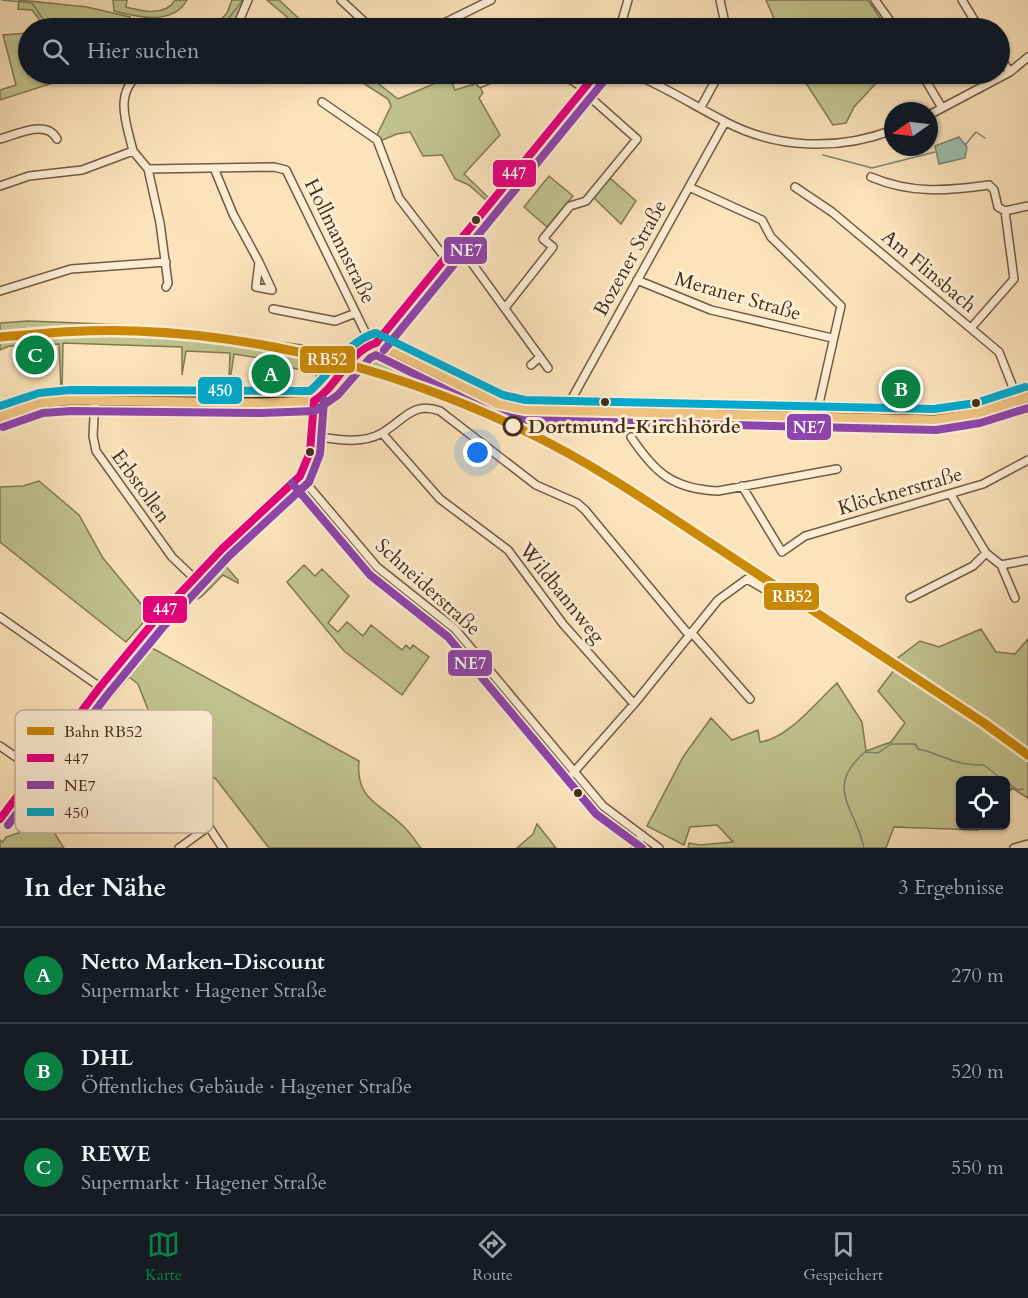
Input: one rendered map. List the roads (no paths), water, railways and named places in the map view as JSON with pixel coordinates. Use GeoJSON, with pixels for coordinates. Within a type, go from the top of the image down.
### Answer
{"type":"FeatureCollection","features":[{"type":"Feature","properties":{"kind":"main road"},"geometry":{"type":"LineString","coordinates":[[0,417],[40,403],[95,399],[253,403],[314,401],[332,387],[355,357],[374,344],[390,348],[439,377],[507,407],[565,411],[944,420],[978,413],[1023,399]]}},
{"type":"Feature","properties":{"kind":"street"},"geometry":{"type":"LineString","coordinates":[[240,18],[248,0]]}},
{"type":"Feature","properties":{"kind":"street"},"geometry":{"type":"LineString","coordinates":[[340,0],[360,18]]}},
{"type":"Feature","properties":{"kind":"street"},"geometry":{"type":"LineString","coordinates":[[454,18],[491,0]]}},
{"type":"Feature","properties":{"kind":"street"},"geometry":{"type":"LineString","coordinates":[[623,18],[628,0]]}},
{"type":"Feature","properties":{"kind":"street"},"geometry":{"type":"LineString","coordinates":[[720,0],[724,18]]}},
{"type":"Feature","properties":{"kind":"street"},"geometry":{"type":"LineString","coordinates":[[875,0],[888,18]]}},
{"type":"Feature","properties":{"kind":"street"},"geometry":{"type":"LineString","coordinates":[[962,0],[973,18]]}},
{"type":"Feature","properties":{"kind":"street"},"geometry":{"type":"LineString","coordinates":[[1010,72],[1028,57]]}},
{"type":"Feature","properties":{"kind":"street"},"geometry":{"type":"LineString","coordinates":[[131,84],[124,98],[123,109],[133,151],[148,169],[166,262],[168,283],[166,287]]}},
{"type":"Feature","properties":{"kind":"street"},"geometry":{"type":"LineString","coordinates":[[505,308],[552,247],[543,239],[570,206],[586,201],[637,139],[576,84]]}},
{"type":"Feature","properties":{"kind":"street"},"geometry":{"type":"LineString","coordinates":[[374,344],[588,84]]}},
{"type":"Feature","properties":{"kind":"street"},"geometry":{"type":"LineString","coordinates":[[654,84],[701,107],[725,122],[777,140],[825,145],[859,141],[884,133]]}},
{"type":"Feature","properties":{"kind":"street"},"geometry":{"type":"LineString","coordinates":[[701,107],[714,84]]}},
{"type":"Feature","properties":{"kind":"street"},"geometry":{"type":"LineString","coordinates":[[928,84],[942,108]]}},
{"type":"Feature","properties":{"kind":"street"},"geometry":{"type":"LineString","coordinates":[[938,110],[987,84]]}},
{"type":"Feature","properties":{"kind":"street"},"geometry":{"type":"LineString","coordinates":[[322,102],[377,140],[399,198],[446,259]]}},
{"type":"Feature","properties":{"kind":"street","name":"Bozener Straße"},"geometry":{"type":"LineString","coordinates":[[565,411],[725,122]]}},
{"type":"Feature","properties":{"kind":"street"},"geometry":{"type":"LineString","coordinates":[[0,139],[44,128],[54,132],[57,139]]}},
{"type":"Feature","properties":{"kind":"street"},"geometry":{"type":"LineString","coordinates":[[0,186],[29,176],[82,170],[133,151]]}},
{"type":"Feature","properties":{"kind":"street","name":"Hollmannstraße"},"geometry":{"type":"LineString","coordinates":[[148,169],[274,167],[286,170],[356,313],[374,344]]}},
{"type":"Feature","properties":{"kind":"street"},"geometry":{"type":"LineString","coordinates":[[214,168],[233,214],[259,262]]}},
{"type":"Feature","properties":{"kind":"street"},"geometry":{"type":"LineString","coordinates":[[871,177],[891,185],[931,191],[989,185],[994,190],[998,207],[1005,211],[1028,206]]}},
{"type":"Feature","properties":{"kind":"street"},"geometry":{"type":"LineString","coordinates":[[689,187],[762,220],[771,237],[841,306],[816,417]]}},
{"type":"Feature","properties":{"kind":"street","name":"Am Flinsbach"},"geometry":{"type":"LineString","coordinates":[[795,187],[832,212],[999,352],[1023,399]]}},
{"type":"Feature","properties":{"kind":"street"},"geometry":{"type":"LineString","coordinates":[[971,328],[1014,279],[1005,211]]}},
{"type":"Feature","properties":{"kind":"street"},"geometry":{"type":"LineString","coordinates":[[458,244],[548,368]]}},
{"type":"Feature","properties":{"kind":"street"},"geometry":{"type":"LineString","coordinates":[[0,291],[71,269],[166,262]]}},
{"type":"Feature","properties":{"kind":"street","name":"Meraner Straße"},"geometry":{"type":"LineString","coordinates":[[637,280],[711,310],[832,338]]}},
{"type":"Feature","properties":{"kind":"street"},"geometry":{"type":"LineString","coordinates":[[273,309],[336,321],[356,313]]}},
{"type":"Feature","properties":{"kind":"street"},"geometry":{"type":"LineString","coordinates":[[531,365],[540,357]]}},
{"type":"Feature","properties":{"kind":"street","name":"Erbstollen"},"geometry":{"type":"LineString","coordinates":[[95,399],[93,436],[96,451],[172,557],[194,578]]}},
{"type":"Feature","properties":{"kind":"street"},"geometry":{"type":"LineString","coordinates":[[82,710],[143,634],[194,578],[300,476],[307,462],[312,436],[314,401]]}},
{"type":"Feature","properties":{"kind":"street"},"geometry":{"type":"LineString","coordinates":[[312,436],[346,441],[382,433],[412,410],[430,407],[440,411],[536,485],[577,503],[585,510],[690,634],[750,699]]}},
{"type":"Feature","properties":{"kind":"street","name":"Wildbannweg"},"geometry":{"type":"LineString","coordinates":[[382,433],[440,499],[508,550],[563,624],[634,704]]}},
{"type":"Feature","properties":{"kind":"street"},"geometry":{"type":"LineString","coordinates":[[631,437],[658,472],[686,487],[718,491],[837,469]]}},
{"type":"Feature","properties":{"kind":"street","name":"Klöcknerstraße"},"geometry":{"type":"LineString","coordinates":[[742,486],[782,552],[805,536],[951,495],[983,484],[1028,460]]}},
{"type":"Feature","properties":{"kind":"street","name":"Schneiderstraße"},"geometry":{"type":"LineString","coordinates":[[300,476],[377,567],[455,628],[573,773],[603,806],[659,848]]}},
{"type":"Feature","properties":{"kind":"street"},"geometry":{"type":"LineString","coordinates":[[951,495],[986,553],[1001,565],[1015,598]]}},
{"type":"Feature","properties":{"kind":"street"},"geometry":{"type":"LineString","coordinates":[[910,598],[973,567],[986,553]]}},
{"type":"Feature","properties":{"kind":"street"},"geometry":{"type":"LineString","coordinates":[[1001,565],[1028,560]]}},
{"type":"Feature","properties":{"kind":"street"},"geometry":{"type":"LineString","coordinates":[[573,773],[634,704],[718,600],[742,581],[752,580],[771,592]]}},
{"type":"Feature","properties":{"kind":"street"},"geometry":{"type":"LineString","coordinates":[[0,616],[100,687]]}},
{"type":"Feature","properties":{"kind":"street"},"geometry":{"type":"LineString","coordinates":[[0,746],[15,756]]}},
{"type":"Feature","properties":{"kind":"street"},"geometry":{"type":"LineString","coordinates":[[0,819],[15,798]]}},
{"type":"Feature","properties":{"kind":"street"},"geometry":{"type":"LineString","coordinates":[[179,848],[200,833]]}},
{"type":"Feature","properties":{"kind":"street"},"geometry":{"type":"LineString","coordinates":[[212,833],[223,848]]}},
{"type":"Feature","properties":{"kind":"street"},"geometry":{"type":"LineString","coordinates":[[635,848],[642,836]]}},
{"type":"Feature","properties":{"kind":"street"},"geometry":{"type":"LineString","coordinates":[[1014,848],[1028,844]]}},
{"type":"Feature","properties":{"kind":"waterway"},"geometry":{"type":"LineString","coordinates":[[2,0],[32,3],[42,18]]}},
{"type":"Feature","properties":{"kind":"waterway"},"geometry":{"type":"LineString","coordinates":[[229,18],[242,1]]}},
{"type":"Feature","properties":{"kind":"waterway"},"geometry":{"type":"LineString","coordinates":[[965,145],[976,132],[985,138]]}},
{"type":"Feature","properties":{"kind":"waterway"},"geometry":{"type":"LineString","coordinates":[[823,155],[872,168],[919,156]]}},
{"type":"Feature","properties":{"kind":"waterway"},"geometry":{"type":"LineString","coordinates":[[864,848],[844,788],[846,777],[865,752],[878,753],[891,744],[915,744],[918,749],[957,762],[984,765],[998,776]]}},
{"type":"Feature","properties":{"kind":"waterway"},"geometry":{"type":"LineString","coordinates":[[1010,785],[1018,790],[1023,789]]}},
{"type":"Feature","properties":{"kind":"rail line","name":"RB52"},"geometry":{"type":"LineString","coordinates":[[0,337],[68,332],[136,331],[187,334],[238,341],[288,350],[387,376],[483,412],[555,446],[629,490],[984,723],[1028,755]]}},
{"type":"Feature","properties":{"kind":"place","name":"REWE"},"geometry":{"type":"Point","coordinates":[35,355]}},
{"type":"Feature","properties":{"kind":"place","name":"Netto Marken-Discount"},"geometry":{"type":"Point","coordinates":[271,374]}},
{"type":"Feature","properties":{"kind":"place","name":"DHL"},"geometry":{"type":"Point","coordinates":[901,389]}},
{"type":"Feature","properties":{"kind":"place","name":"Dortmund-Kirchhörde"},"geometry":{"type":"Point","coordinates":[513,426]}}]}
